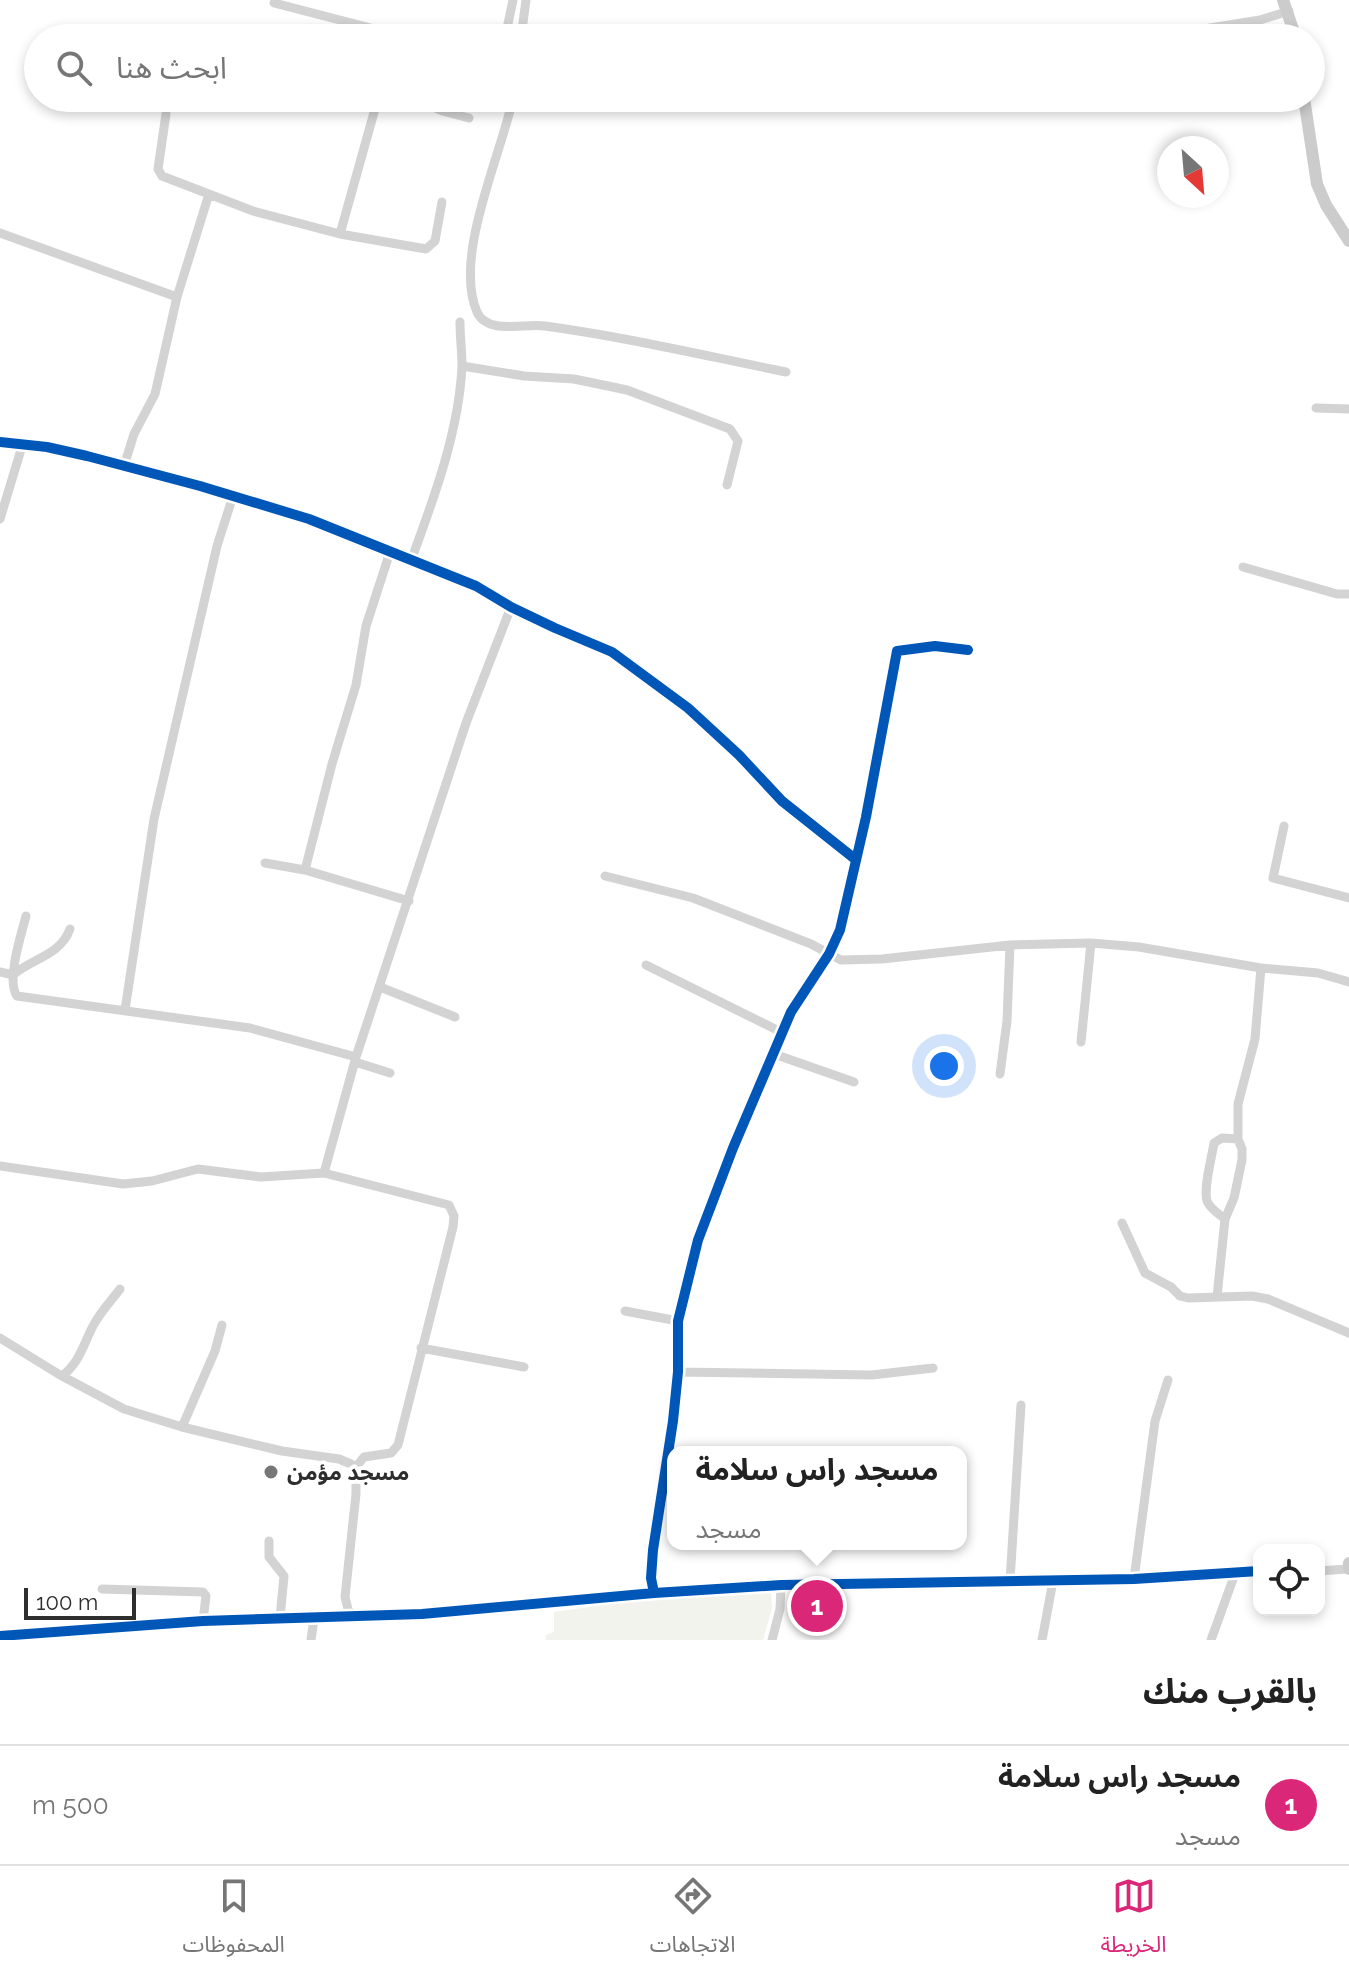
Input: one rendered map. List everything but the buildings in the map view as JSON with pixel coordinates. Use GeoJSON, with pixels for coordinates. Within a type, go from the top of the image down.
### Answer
{"type":"FeatureCollection","features":[{"type":"Feature","properties":{"kind":"street"},"geometry":{"type":"LineString","coordinates":[[508,24],[513,0]]}},
{"type":"Feature","properties":{"kind":"street"},"geometry":{"type":"LineString","coordinates":[[523,24],[526,0]]}},
{"type":"Feature","properties":{"kind":"street"},"geometry":{"type":"LineString","coordinates":[[274,3],[355,24]]}},
{"type":"Feature","properties":{"kind":"street"},"geometry":{"type":"LineString","coordinates":[[1235,24],[1260,20],[1286,6]]}},
{"type":"Feature","properties":{"kind":"street"},"geometry":{"type":"LineString","coordinates":[[340,234],[374,112]]}},
{"type":"Feature","properties":{"kind":"street"},"geometry":{"type":"LineString","coordinates":[[446,112],[469,118]]}},
{"type":"Feature","properties":{"kind":"street"},"geometry":{"type":"LineString","coordinates":[[509,112],[486,192],[471,261],[471,288],[479,317],[489,325],[553,327],[786,372]]}},
{"type":"Feature","properties":{"kind":"street"},"geometry":{"type":"LineString","coordinates":[[1306,112],[1317,184],[1326,205],[1349,241]]}},
{"type":"Feature","properties":{"kind":"street"},"geometry":{"type":"LineString","coordinates":[[166,114],[159,173],[253,211],[340,234],[426,249],[435,241],[442,202]]}},
{"type":"Feature","properties":{"kind":"street"},"geometry":{"type":"LineString","coordinates":[[124,466],[134,434],[155,394],[177,297],[209,194]]}},
{"type":"Feature","properties":{"kind":"street"},"geometry":{"type":"LineString","coordinates":[[0,233],[177,297]]}},
{"type":"Feature","properties":{"kind":"street"},"geometry":{"type":"LineString","coordinates":[[412,558],[448,445],[462,366],[460,322]]}},
{"type":"Feature","properties":{"kind":"street"},"geometry":{"type":"LineString","coordinates":[[462,366],[574,379],[627,390],[730,429],[738,441],[727,485]]}},
{"type":"Feature","properties":{"kind":"street"},"geometry":{"type":"LineString","coordinates":[[1316,408],[1349,409]]}},
{"type":"Feature","properties":{"kind":"street"},"geometry":{"type":"LineString","coordinates":[[0,442],[47,447],[124,466],[309,519],[476,586],[580,641],[612,652],[688,708],[739,755],[782,801],[855,859]]}},
{"type":"Feature","properties":{"kind":"street"},"geometry":{"type":"LineString","coordinates":[[0,519],[23,443]]}},
{"type":"Feature","properties":{"kind":"street"},"geometry":{"type":"LineString","coordinates":[[125,1010],[154,819],[217,546],[233,496]]}},
{"type":"Feature","properties":{"kind":"street"},"geometry":{"type":"LineString","coordinates":[[305,870],[356,685],[366,626],[390,552]]}},
{"type":"Feature","properties":{"kind":"street"},"geometry":{"type":"LineString","coordinates":[[1243,567],[1337,594],[1349,594]]}},
{"type":"Feature","properties":{"kind":"street"},"geometry":{"type":"LineString","coordinates":[[324,1173],[356,1060],[466,723],[511,607]]}},
{"type":"Feature","properties":{"kind":"street"},"geometry":{"type":"LineString","coordinates":[[670,1446],[678,1372],[678,1321],[698,1240],[733,1148],[783,1033],[802,992],[829,954],[840,930],[866,817],[897,651],[935,646],[968,650]]}},
{"type":"Feature","properties":{"kind":"street"},"geometry":{"type":"LineString","coordinates":[[1284,826],[1273,878],[1349,898]]}},
{"type":"Feature","properties":{"kind":"street"},"geometry":{"type":"LineString","coordinates":[[265,863],[305,870],[409,901]]}},
{"type":"Feature","properties":{"kind":"street"},"geometry":{"type":"LineString","coordinates":[[605,876],[693,898],[796,938],[841,960],[882,959],[1010,945],[1091,943],[1139,947],[1261,968],[1318,973],[1349,982]]}},
{"type":"Feature","properties":{"kind":"street"},"geometry":{"type":"LineString","coordinates":[[26,916],[13,975],[12,988],[17,996],[250,1028],[390,1073]]}},
{"type":"Feature","properties":{"kind":"street"},"geometry":{"type":"LineString","coordinates":[[13,975],[28,962],[55,951],[70,929]]}},
{"type":"Feature","properties":{"kind":"street"},"geometry":{"type":"LineString","coordinates":[[1081,1042],[1091,943]]}},
{"type":"Feature","properties":{"kind":"street"},"geometry":{"type":"LineString","coordinates":[[1000,1074],[1007,1021],[1010,945]]}},
{"type":"Feature","properties":{"kind":"street"},"geometry":{"type":"LineString","coordinates":[[646,965],[783,1033]]}},
{"type":"Feature","properties":{"kind":"street"},"geometry":{"type":"LineString","coordinates":[[1217,1297],[1225,1219],[1240,1175],[1242,1149],[1238,1139],[1238,1104],[1255,1039],[1261,968]]}},
{"type":"Feature","properties":{"kind":"street"},"geometry":{"type":"LineString","coordinates":[[0,972],[13,975]]}},
{"type":"Feature","properties":{"kind":"street"},"geometry":{"type":"LineString","coordinates":[[380,987],[455,1017]]}},
{"type":"Feature","properties":{"kind":"street"},"geometry":{"type":"LineString","coordinates":[[774,1054],[854,1082]]}},
{"type":"Feature","properties":{"kind":"street"},"geometry":{"type":"LineString","coordinates":[[1225,1219],[1206,1199],[1214,1143],[1222,1138],[1238,1139]]}},
{"type":"Feature","properties":{"kind":"street"},"geometry":{"type":"LineString","coordinates":[[0,1166],[123,1184],[161,1179],[198,1169],[261,1177],[324,1173],[449,1205],[453,1227],[395,1450],[364,1457],[355,1468],[356,1494],[345,1597],[354,1618]]}},
{"type":"Feature","properties":{"kind":"street"},"geometry":{"type":"LineString","coordinates":[[1122,1223],[1145,1273],[1171,1287],[1180,1296],[1252,1296],[1268,1299],[1349,1333]]}},
{"type":"Feature","properties":{"kind":"street"},"geometry":{"type":"LineString","coordinates":[[62,1376],[72,1368],[84,1350],[91,1329],[120,1289]]}},
{"type":"Feature","properties":{"kind":"street"},"geometry":{"type":"LineString","coordinates":[[625,1311],[678,1321]]}},
{"type":"Feature","properties":{"kind":"street"},"geometry":{"type":"LineString","coordinates":[[182,1427],[215,1351],[222,1325]]}},
{"type":"Feature","properties":{"kind":"street"},"geometry":{"type":"LineString","coordinates":[[0,1338],[124,1409],[182,1427],[282,1451],[339,1459],[355,1468]]}},
{"type":"Feature","properties":{"kind":"street"},"geometry":{"type":"LineString","coordinates":[[421,1348],[524,1367]]}},
{"type":"Feature","properties":{"kind":"street"},"geometry":{"type":"LineString","coordinates":[[678,1372],[872,1375],[933,1368]]}},
{"type":"Feature","properties":{"kind":"street"},"geometry":{"type":"LineString","coordinates":[[1134,1579],[1155,1421],[1168,1380]]}},
{"type":"Feature","properties":{"kind":"street"},"geometry":{"type":"LineString","coordinates":[[1010,1581],[1021,1405]]}},
{"type":"Feature","properties":{"kind":"street"},"geometry":{"type":"LineString","coordinates":[[654,1593],[651,1578],[653,1550],[667,1467]]}},
{"type":"Feature","properties":{"kind":"street"},"geometry":{"type":"LineString","coordinates":[[269,1541],[269,1557],[284,1576],[280,1618]]}},
{"type":"Feature","properties":{"kind":"street"},"geometry":{"type":"LineString","coordinates":[[1325,1570],[1348,1567]]}},
{"type":"Feature","properties":{"kind":"street"},"geometry":{"type":"LineString","coordinates":[[1211,1640],[1236,1571]]}},
{"type":"Feature","properties":{"kind":"street"},"geometry":{"type":"LineString","coordinates":[[0,1636],[203,1621],[354,1618],[781,1585],[1134,1579],[1253,1571]]}},
{"type":"Feature","properties":{"kind":"street"},"geometry":{"type":"LineString","coordinates":[[1042,1640],[1053,1581]]}},
{"type":"Feature","properties":{"kind":"street"},"geometry":{"type":"LineString","coordinates":[[772,1640],[780,1609],[781,1585]]}},
{"type":"Feature","properties":{"kind":"street"},"geometry":{"type":"LineString","coordinates":[[102,1589],[203,1592],[206,1596],[203,1621]]}},
{"type":"Feature","properties":{"kind":"street"},"geometry":{"type":"LineString","coordinates":[[311,1640],[314,1619]]}},
{"type":"Feature","properties":{"kind":"shaded area"},"geometry":{"type":"Polygon","coordinates":[[[771,1593],[772,1608],[763,1640],[546,1640],[546,1635],[554,1632],[554,1612],[625,1602],[771,1593]]]}},
{"type":"Feature","properties":{"kind":"cycle path"},"geometry":{"type":"LineString","coordinates":[[0,442],[47,447],[87,456],[309,519],[476,586],[511,607],[612,652],[688,708],[739,755],[782,801],[855,859]]}},
{"type":"Feature","properties":{"kind":"cycle path"},"geometry":{"type":"LineString","coordinates":[[669,1446],[678,1372],[678,1321],[698,1240],[791,1012],[829,954],[840,930],[866,817],[897,651],[935,646],[968,650]]}},
{"type":"Feature","properties":{"kind":"cycle path"},"geometry":{"type":"LineString","coordinates":[[654,1593],[651,1578],[653,1550],[667,1460]]}},
{"type":"Feature","properties":{"kind":"cycle path"},"geometry":{"type":"LineString","coordinates":[[0,1636],[203,1621],[422,1614],[781,1585],[1134,1579],[1253,1571]]}},
{"type":"Feature","properties":{"kind":"place","name":"مسجد مؤمن"},"geometry":{"type":"Point","coordinates":[271,1472]}},
{"type":"Feature","properties":{"kind":"place","name":"مسجد راس سلامة"},"geometry":{"type":"Point","coordinates":[817,1606]}}]}
